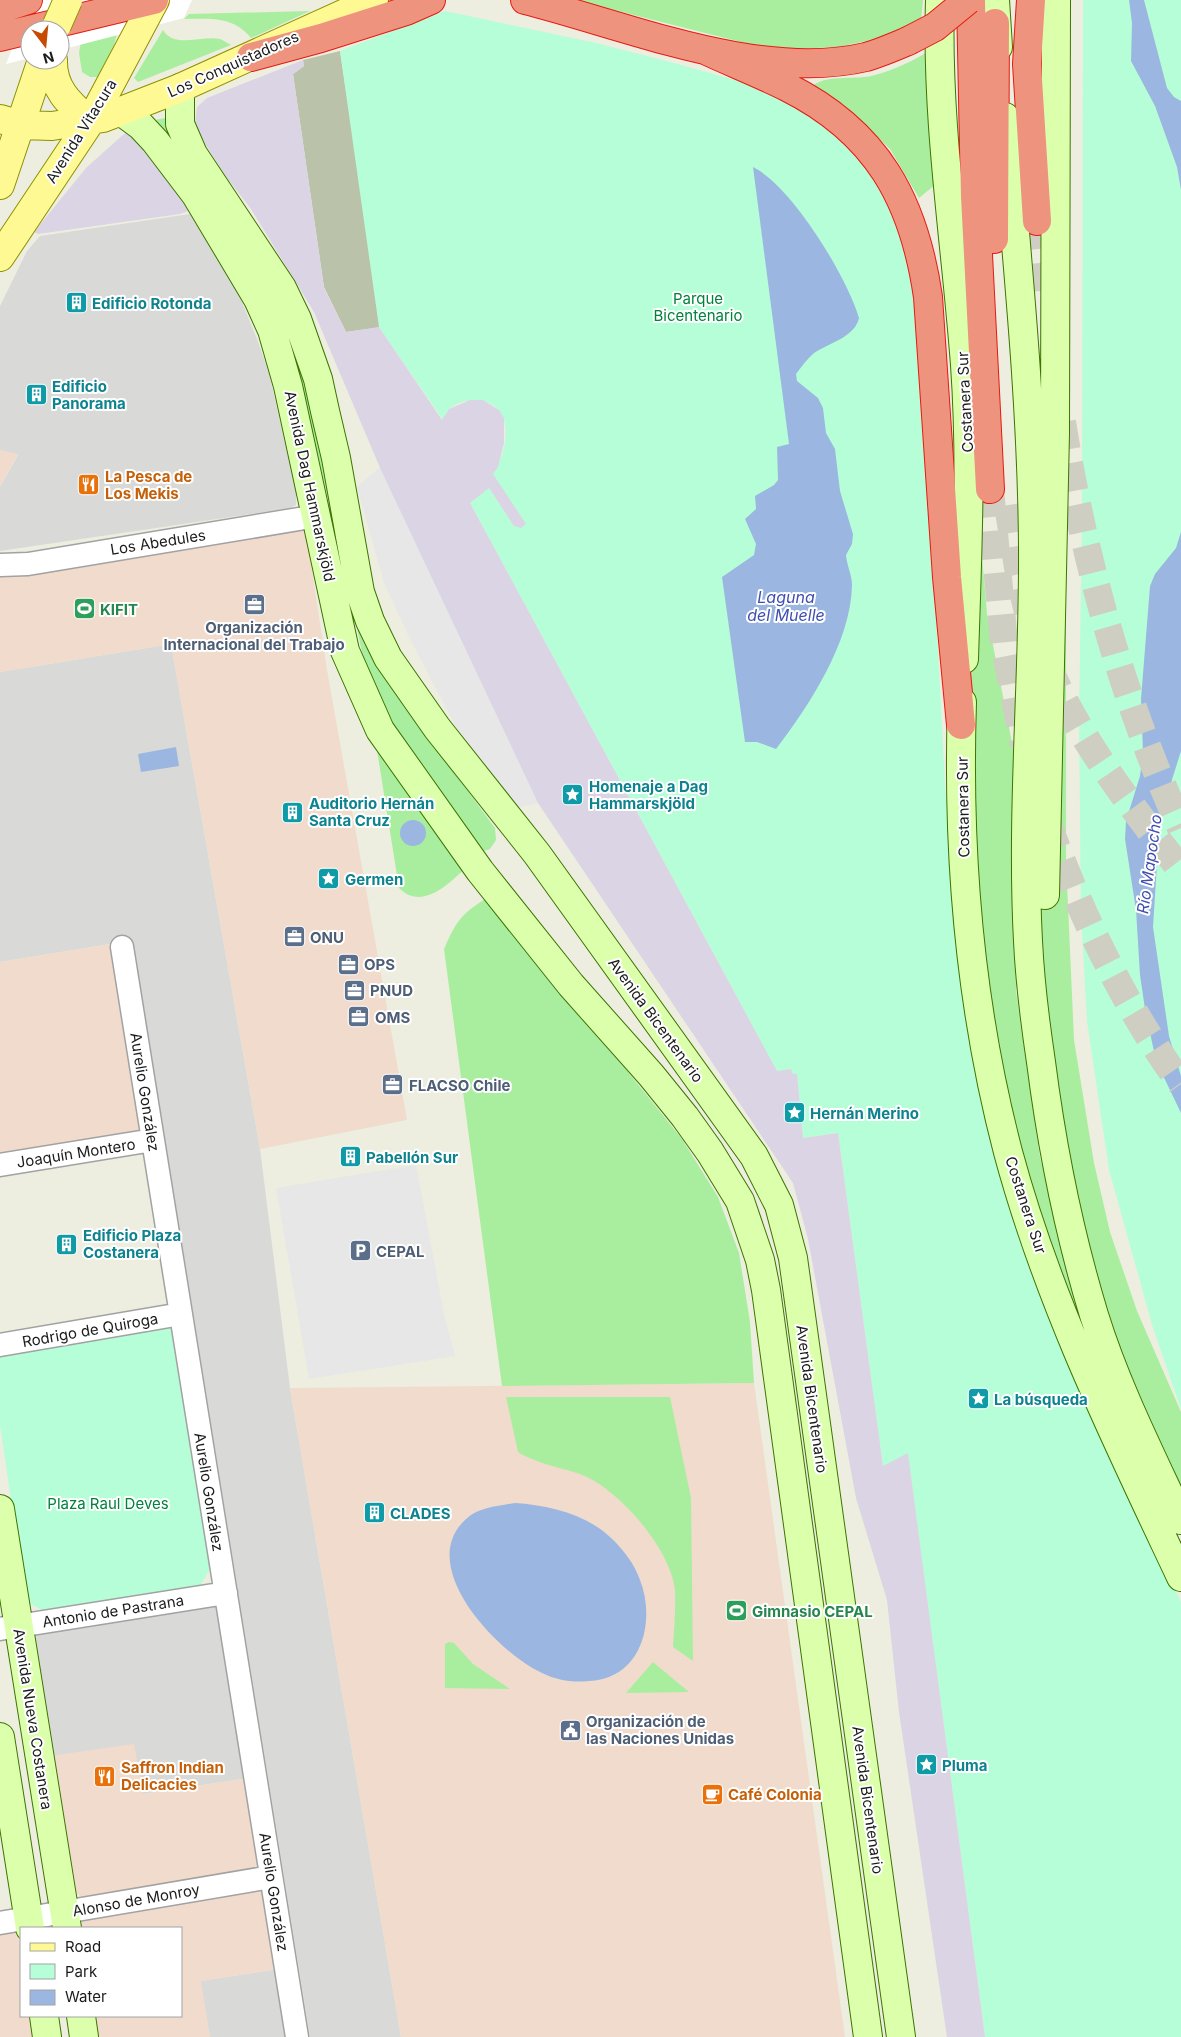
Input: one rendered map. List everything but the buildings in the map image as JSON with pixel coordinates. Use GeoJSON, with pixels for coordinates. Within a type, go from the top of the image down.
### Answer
{"type":"FeatureCollection","features":[{"type":"Feature","properties":{"kind":"highway"},"geometry":{"type":"LineString","coordinates":[[0,10],[28,0]]}},
{"type":"Feature","properties":{"kind":"highway"},"geometry":{"type":"LineString","coordinates":[[0,37],[155,0]]}},
{"type":"Feature","properties":{"kind":"highway"},"geometry":{"type":"LineString","coordinates":[[251,57],[319,32],[406,11],[431,0]]}},
{"type":"Feature","properties":{"kind":"highway"},"geometry":{"type":"LineString","coordinates":[[525,0],[707,51],[774,61],[815,63],[865,57],[908,41],[935,28],[970,0]]}},
{"type":"Feature","properties":{"kind":"highway"},"geometry":{"type":"LineString","coordinates":[[970,0],[975,196],[998,488],[994,271],[995,12]]}},
{"type":"Feature","properties":{"kind":"highway"},"geometry":{"type":"LineString","coordinates":[[1031,0],[1028,64],[1037,221]]}},
{"type":"Feature","properties":{"kind":"highway"},"geometry":{"type":"LineString","coordinates":[[707,51],[787,87],[858,136],[887,172],[908,212],[923,262],[928,297],[947,577],[961,724]]}},
{"type":"Feature","properties":{"kind":"main road"},"geometry":{"type":"LineString","coordinates":[[59,20],[68,0]]}},
{"type":"Feature","properties":{"kind":"main road","name":"Avenida Vitacura"},"geometry":{"type":"LineString","coordinates":[[0,257],[90,122],[155,0]]}},
{"type":"Feature","properties":{"kind":"main road","name":"Los Conquistadores"},"geometry":{"type":"LineString","coordinates":[[319,32],[374,0]]}},
{"type":"Feature","properties":{"kind":"main road","name":"Costanera Sur"},"geometry":{"type":"LineString","coordinates":[[940,0],[939,64],[942,126],[964,355],[968,428],[969,526],[961,724],[966,890],[970,949],[985,1052],[1009,1153],[1039,1246],[1077,1349],[1181,1577]]}},
{"type":"Feature","properties":{"kind":"main road"},"geometry":{"type":"LineString","coordinates":[[1042,1069],[1054,443],[1056,0]]}},
{"type":"Feature","properties":{"kind":"main road"},"geometry":{"type":"LineString","coordinates":[[995,12],[1021,305],[1032,464],[1033,549],[1027,802],[1028,941],[1033,1002],[1050,1130],[1095,1316],[1118,1381],[1181,1520]]}},
{"type":"Feature","properties":{"kind":"main road","name":"Los Conquistadores"},"geometry":{"type":"LineString","coordinates":[[10,122],[52,126],[90,122],[122,112],[251,57]]}},
{"type":"Feature","properties":{"kind":"main road"},"geometry":{"type":"LineString","coordinates":[[1,174],[10,122],[37,70]]}},
{"type":"Feature","properties":{"kind":"main road"},"geometry":{"type":"LineString","coordinates":[[54,70],[55,80],[61,94],[90,122]]}},
{"type":"Feature","properties":{"kind":"main road","name":"Avenida Dag Hammarskjöld"},"geometry":{"type":"LineString","coordinates":[[180,88],[179,115],[187,142],[282,288],[305,342],[326,410],[353,559],[360,592],[370,621],[388,658],[415,699],[524,838]]}},
{"type":"Feature","properties":{"kind":"main road","name":"Avenida Dag Hammarskjöld"},"geometry":{"type":"LineString","coordinates":[[122,112],[141,126],[155,141],[196,195],[258,299],[272,330],[288,386],[345,651],[380,730],[480,871]]}},
{"type":"Feature","properties":{"kind":"main road","name":"Avenida Bicentenario"},"geometry":{"type":"LineString","coordinates":[[524,838],[754,1156],[779,1205],[793,1258],[901,2037]]}},
{"type":"Feature","properties":{"kind":"main road","name":"Avenida Bicentenario"},"geometry":{"type":"LineString","coordinates":[[480,871],[571,985],[685,1117],[740,1201],[752,1232],[766,1290],[868,2037]]}},
{"type":"Feature","properties":{"kind":"main road","name":"Avenida Nueva Costanera"},"geometry":{"type":"LineString","coordinates":[[0,1509],[9,1628],[66,1920]]}},
{"type":"Feature","properties":{"kind":"main road"},"geometry":{"type":"LineString","coordinates":[[0,1737],[29,1923]]}},
{"type":"Feature","properties":{"kind":"main road"},"geometry":{"type":"LineString","coordinates":[[44,2017],[47,2037]]}},
{"type":"Feature","properties":{"kind":"main road"},"geometry":{"type":"LineString","coordinates":[[81,2017],[84,2037]]}},
{"type":"Feature","properties":{"kind":"street","name":"Los Abedules"},"geometry":{"type":"LineString","coordinates":[[0,565],[28,564],[317,516]]}},
{"type":"Feature","properties":{"kind":"street","name":"Aurelio González"},"geometry":{"type":"LineString","coordinates":[[122,947],[297,2037]]}},
{"type":"Feature","properties":{"kind":"street","name":"Joaquín Montero"},"geometry":{"type":"LineString","coordinates":[[0,1165],[152,1140]]}},
{"type":"Feature","properties":{"kind":"street","name":"Rodrigo de Quiroga"},"geometry":{"type":"LineString","coordinates":[[0,1345],[181,1314]]}},
{"type":"Feature","properties":{"kind":"street","name":"Antonio de Pastrana"},"geometry":{"type":"LineString","coordinates":[[9,1628],[226,1593]]}},
{"type":"Feature","properties":{"kind":"street","name":"Alonso de Monroy"},"geometry":{"type":"LineString","coordinates":[[0,1923],[66,1920],[271,1877]]}},
{"type":"Feature","properties":{"kind":"shaded area"},"geometry":{"type":"Polygon","coordinates":[[[340,51],[382,327],[346,332],[324,287],[293,74],[304,66],[303,60],[340,51]]]}},
{"type":"Feature","properties":{"kind":"shaded area"},"geometry":{"type":"Polygon","coordinates":[[[303,60],[304,66],[293,74],[324,288],[346,332],[379,327],[442,420],[449,409],[470,400],[483,400],[499,410],[504,418],[504,443],[498,467],[493,474],[526,524],[521,528],[514,526],[489,488],[470,503],[777,1071],[791,1069],[793,1074],[797,1074],[803,1138],[838,1133],[883,1466],[908,1453],[985,2037],[947,2037],[899,1712],[887,1600],[856,1498],[808,1239],[793,1183],[538,803],[381,470],[314,312],[251,209],[227,178],[204,142],[195,123],[197,107],[207,98],[303,60]]]}},
{"type":"Feature","properties":{"kind":"shaded area"},"geometry":{"type":"Polygon","coordinates":[[[124,134],[136,135],[191,210],[180,214],[38,234],[34,232],[86,168],[124,134]]]}},
{"type":"Feature","properties":{"kind":"shaded area"},"geometry":{"type":"Polygon","coordinates":[[[190,214],[237,290],[257,339],[269,373],[296,491],[296,505],[291,508],[0,551],[0,487],[18,455],[0,450],[0,306],[27,251],[40,236],[190,214]]]}},
{"type":"Feature","properties":{"kind":"shaded area"},"geometry":{"type":"Polygon","coordinates":[[[0,450],[18,454],[0,487],[0,450]]]}},
{"type":"Feature","properties":{"kind":"shaded area"},"geometry":{"type":"Polygon","coordinates":[[[380,467],[538,803],[511,809],[455,725],[410,639],[384,583],[357,487],[380,467]]]}},
{"type":"Feature","properties":{"kind":"shaded area"},"geometry":{"type":"Polygon","coordinates":[[[277,530],[306,530],[327,670],[407,1120],[260,1149],[171,644],[0,672],[0,571],[277,530]]]}},
{"type":"Feature","properties":{"kind":"shaded area"},"geometry":{"type":"Polygon","coordinates":[[[171,644],[260,1149],[290,1388],[401,2037],[310,2037],[135,952],[113,955],[110,944],[0,962],[0,672],[171,644]]]}},
{"type":"Feature","properties":{"kind":"shaded area"},"geometry":{"type":"Polygon","coordinates":[[[111,944],[139,1121],[138,1130],[129,1137],[0,1158],[0,962],[111,944]]]}},
{"type":"Feature","properties":{"kind":"shaded area","name":"CEPAL"},"geometry":{"type":"Polygon","coordinates":[[[416,1165],[444,1314],[455,1356],[309,1379],[276,1188],[416,1165]]]}},
{"type":"Feature","properties":{"kind":"shaded area"},"geometry":{"type":"Polygon","coordinates":[[[754,1383],[845,2037],[401,2037],[290,1388],[754,1383]]]}},
{"type":"Feature","properties":{"kind":"shaded area"},"geometry":{"type":"Polygon","coordinates":[[[213,1601],[220,1606],[249,1778],[143,1794],[50,1756],[34,1649],[36,1636],[47,1629],[213,1601]]]}},
{"type":"Feature","properties":{"kind":"shaded area"},"geometry":{"type":"Polygon","coordinates":[[[134,1744],[143,1794],[249,1778],[258,1864],[250,1871],[88,1898],[80,1896],[74,1891],[50,1756],[134,1744]]]}},
{"type":"Feature","properties":{"kind":"shaded area"},"geometry":{"type":"Polygon","coordinates":[[[260,1890],[266,1900],[278,1969],[201,1981],[210,2037],[96,2037],[92,2017],[182,2017],[182,1927],[80,1927],[80,1924],[86,1918],[260,1890]]]}},
{"type":"Feature","properties":{"kind":"shaded area"},"geometry":{"type":"Polygon","coordinates":[[[12,1930],[17,1933],[20,1943],[20,2017],[33,2017],[37,2037],[0,2037],[0,1931],[12,1930]]]}},
{"type":"Feature","properties":{"kind":"shaded area"},"geometry":{"type":"Polygon","coordinates":[[[278,1969],[288,2037],[210,2037],[200,1981],[278,1969]]]}},
{"type":"Feature","properties":{"kind":"green space"},"geometry":{"type":"Polygon","coordinates":[[[574,0],[923,0],[921,20],[900,34],[838,47],[773,50],[574,0]]]}},
{"type":"Feature","properties":{"kind":"green space"},"geometry":{"type":"Polygon","coordinates":[[[1083,0],[1181,0],[1181,1409],[1153,1328],[1109,1170],[1087,1021],[1081,914],[1079,721],[1082,512],[1083,0]]]}},
{"type":"Feature","properties":{"kind":"green space"},"geometry":{"type":"Polygon","coordinates":[[[310,11],[251,38],[244,31],[229,22],[212,19],[184,19],[189,14],[310,11]]]}},
{"type":"Feature","properties":{"kind":"green space","name":"Parque Bicentenario"},"geometry":{"type":"Polygon","coordinates":[[[445,11],[596,43],[674,63],[750,84],[794,102],[873,164],[918,264],[945,784],[954,912],[1094,1416],[1181,1602],[1181,2037],[985,2037],[908,1454],[883,1466],[838,1133],[803,1138],[797,1075],[793,1074],[791,1069],[777,1071],[470,503],[489,488],[514,526],[493,474],[505,443],[504,419],[496,407],[490,404],[483,401],[467,401],[453,406],[448,410],[443,420],[379,327],[340,51],[445,11]]]}},
{"type":"Feature","properties":{"kind":"green space"},"geometry":{"type":"Polygon","coordinates":[[[120,23],[114,45],[98,77],[90,77],[82,72],[79,53],[82,35],[120,23]]]}},
{"type":"Feature","properties":{"kind":"green space"},"geometry":{"type":"Polygon","coordinates":[[[163,30],[174,39],[213,38],[220,39],[231,45],[138,82],[134,78],[163,30]]]}},
{"type":"Feature","properties":{"kind":"green space"},"geometry":{"type":"Polygon","coordinates":[[[931,50],[941,180],[919,198],[890,149],[843,104],[811,87],[824,80],[879,74],[931,50]]]}},
{"type":"Feature","properties":{"kind":"green space"},"geometry":{"type":"Polygon","coordinates":[[[165,118],[195,175],[276,309],[301,374],[334,493],[425,733],[495,828],[496,840],[490,849],[484,851],[478,844],[388,719],[367,676],[338,539],[299,379],[197,185],[155,120],[165,118]]]}},
{"type":"Feature","properties":{"kind":"green space"},"geometry":{"type":"Polygon","coordinates":[[[1066,447],[1066,861],[1074,1040],[1094,1163],[1110,1232],[1137,1311],[1181,1412],[1181,1497],[1091,1284],[1063,1163],[1035,923],[1066,447]]]}},
{"type":"Feature","properties":{"kind":"green space"},"geometry":{"type":"Polygon","coordinates":[[[977,498],[987,614],[1013,748],[1016,991],[1040,1157],[1085,1323],[1078,1325],[1032,1192],[999,1065],[978,937],[968,723],[977,498]]]}},
{"type":"Feature","properties":{"kind":"green space"},"geometry":{"type":"Polygon","coordinates":[[[376,744],[468,866],[445,886],[427,896],[417,897],[408,895],[399,888],[376,744]]]}},
{"type":"Feature","properties":{"kind":"green space"},"geometry":{"type":"Polygon","coordinates":[[[485,899],[561,996],[624,1067],[682,1139],[718,1197],[739,1253],[750,1322],[754,1383],[502,1386],[444,949],[452,932],[464,915],[485,899]]]}},
{"type":"Feature","properties":{"kind":"green space","name":"Plaza Raul Deves"},"geometry":{"type":"Polygon","coordinates":[[[170,1324],[179,1331],[215,1560],[199,1588],[47,1613],[26,1601],[0,1425],[0,1357],[5,1354],[170,1324]]]}},
{"type":"Feature","properties":{"kind":"green space"},"geometry":{"type":"Polygon","coordinates":[[[506,1397],[670,1397],[691,1498],[693,1661],[673,1647],[675,1590],[672,1575],[665,1559],[644,1526],[631,1511],[603,1486],[580,1474],[536,1461],[518,1452],[506,1397]]]}},
{"type":"Feature","properties":{"kind":"green space"},"geometry":{"type":"Polygon","coordinates":[[[449,1642],[454,1643],[473,1664],[510,1689],[445,1688],[445,1644],[449,1642]]]}},
{"type":"Feature","properties":{"kind":"green space"},"geometry":{"type":"Polygon","coordinates":[[[653,1662],[689,1692],[626,1693],[653,1662]]]}},
{"type":"Feature","properties":{"kind":"water"},"geometry":{"type":"Polygon","coordinates":[[[1129,0],[1144,0],[1167,88],[1174,97],[1181,101],[1181,190],[1177,167],[1155,106],[1131,61],[1132,23],[1129,0]]]}},
{"type":"Feature","properties":{"kind":"water","name":"Laguna del Muelle"},"geometry":{"type":"Polygon","coordinates":[[[753,167],[768,177],[801,212],[843,280],[859,318],[857,325],[847,335],[814,353],[796,374],[797,381],[818,398],[823,408],[826,433],[835,449],[840,491],[853,534],[852,544],[846,555],[852,585],[850,607],[836,651],[802,713],[776,749],[757,742],[745,742],[722,577],[754,555],[756,544],[745,519],[756,509],[755,496],[774,485],[778,480],[777,447],[789,444],[753,167]]]}},
{"type":"Feature","properties":{"kind":"water","name":"Río Mapocho"},"geometry":{"type":"Polygon","coordinates":[[[1181,532],[1181,751],[1160,818],[1153,927],[1169,1036],[1181,1076],[1181,1113],[1156,1061],[1145,1009],[1140,975],[1136,910],[1125,839],[1126,821],[1140,776],[1143,753],[1141,699],[1150,586],[1155,574],[1176,548],[1181,532]]]}},
{"type":"Feature","properties":{"kind":"water"},"geometry":{"type":"Polygon","coordinates":[[[176,747],[179,766],[141,772],[138,754],[176,747]]]}},
{"type":"Feature","properties":{"kind":"water"},"geometry":{"type":"Polygon","coordinates":[[[413,820],[422,824],[426,833],[422,842],[413,846],[404,842],[400,833],[404,824],[413,820]]]}},
{"type":"Feature","properties":{"kind":"water"},"geometry":{"type":"Polygon","coordinates":[[[515,1503],[566,1512],[590,1522],[615,1542],[635,1568],[644,1595],[645,1626],[642,1641],[635,1655],[626,1666],[614,1675],[598,1680],[576,1681],[562,1680],[542,1673],[524,1663],[504,1647],[485,1628],[468,1606],[456,1583],[450,1560],[453,1538],[471,1515],[489,1508],[515,1503]]]}},
{"type":"Feature","properties":{"kind":"pier"},"geometry":{"type":"Polygon","coordinates":[[[31,0],[192,0],[184,18],[70,47],[70,20],[23,20],[31,0]]]}},
{"type":"Feature","properties":{"kind":"pier"},"geometry":{"type":"Polygon","coordinates":[[[20,28],[20,60],[6,64],[20,28]]]}},
{"type":"Feature","properties":{"kind":"tunnel"},"geometry":{"type":"LineString","coordinates":[[1037,221],[1046,303]]}},
{"type":"Feature","properties":{"kind":"tunnel"},"geometry":{"type":"LineString","coordinates":[[1062,422],[1082,526],[1108,629],[1141,730],[1181,828]]}},
{"type":"Feature","properties":{"kind":"tunnel"},"geometry":{"type":"LineString","coordinates":[[990,489],[1004,643],[1024,745]]}},
{"type":"Feature","properties":{"kind":"tunnel"},"geometry":{"type":"LineString","coordinates":[[1008,505],[1019,574],[1028,612]]}},
{"type":"Feature","properties":{"kind":"tunnel"},"geometry":{"type":"LineString","coordinates":[[1047,664],[1074,719],[1090,746],[1143,822],[1181,870]]}},
{"type":"Feature","properties":{"kind":"tunnel"},"geometry":{"type":"LineString","coordinates":[[1047,822],[1074,891],[1105,958],[1140,1022],[1181,1084]]}},
{"type":"Feature","properties":{"kind":"place","name":"Edificio Rotonda"},"geometry":{"type":"Point","coordinates":[76,303]}},
{"type":"Feature","properties":{"kind":"place","name":"Edificio Panorama"},"geometry":{"type":"Point","coordinates":[36,395]}},
{"type":"Feature","properties":{"kind":"place","name":"La Pesca de Los Mekis"},"geometry":{"type":"Point","coordinates":[89,485]}},
{"type":"Feature","properties":{"kind":"place","name":"Organización Internacional del Trabajo"},"geometry":{"type":"Point","coordinates":[254,604]}},
{"type":"Feature","properties":{"kind":"place","name":"KIFIT"},"geometry":{"type":"Point","coordinates":[84,609]}},
{"type":"Feature","properties":{"kind":"place","name":"Homenaje a Dag Hammarskjöld"},"geometry":{"type":"Point","coordinates":[573,795]}},
{"type":"Feature","properties":{"kind":"place","name":"Auditorio Hernán Santa Cruz"},"geometry":{"type":"Point","coordinates":[293,812]}},
{"type":"Feature","properties":{"kind":"place","name":"Germen"},"geometry":{"type":"Point","coordinates":[329,879]}},
{"type":"Feature","properties":{"kind":"place","name":"ONU"},"geometry":{"type":"Point","coordinates":[294,937]}},
{"type":"Feature","properties":{"kind":"place","name":"OPS"},"geometry":{"type":"Point","coordinates":[348,964]}},
{"type":"Feature","properties":{"kind":"place","name":"PNUD"},"geometry":{"type":"Point","coordinates":[354,990]}},
{"type":"Feature","properties":{"kind":"place","name":"OMS"},"geometry":{"type":"Point","coordinates":[359,1017]}},
{"type":"Feature","properties":{"kind":"place","name":"FLACSO Chile"},"geometry":{"type":"Point","coordinates":[393,1085]}},
{"type":"Feature","properties":{"kind":"place","name":"Hernán Merino"},"geometry":{"type":"Point","coordinates":[794,1113]}},
{"type":"Feature","properties":{"kind":"place","name":"Pabellón Sur"},"geometry":{"type":"Point","coordinates":[350,1157]}},
{"type":"Feature","properties":{"kind":"place","name":"Edificio Plaza Costanera"},"geometry":{"type":"Point","coordinates":[67,1244]}},
{"type":"Feature","properties":{"kind":"place","name":"CEPAL"},"geometry":{"type":"Point","coordinates":[360,1251]}},
{"type":"Feature","properties":{"kind":"place","name":"La búsqueda"},"geometry":{"type":"Point","coordinates":[978,1399]}},
{"type":"Feature","properties":{"kind":"place","name":"CLADES"},"geometry":{"type":"Point","coordinates":[374,1513]}},
{"type":"Feature","properties":{"kind":"place","name":"Gimnasio CEPAL"},"geometry":{"type":"Point","coordinates":[736,1611]}},
{"type":"Feature","properties":{"kind":"place","name":"Organización de las Naciones Unidas"},"geometry":{"type":"Point","coordinates":[570,1730]}},
{"type":"Feature","properties":{"kind":"place","name":"Pluma"},"geometry":{"type":"Point","coordinates":[926,1765]}},
{"type":"Feature","properties":{"kind":"place","name":"Saffron Indian Delicacies"},"geometry":{"type":"Point","coordinates":[105,1776]}},
{"type":"Feature","properties":{"kind":"place","name":"Café Colonia"},"geometry":{"type":"Point","coordinates":[712,1794]}}]}
